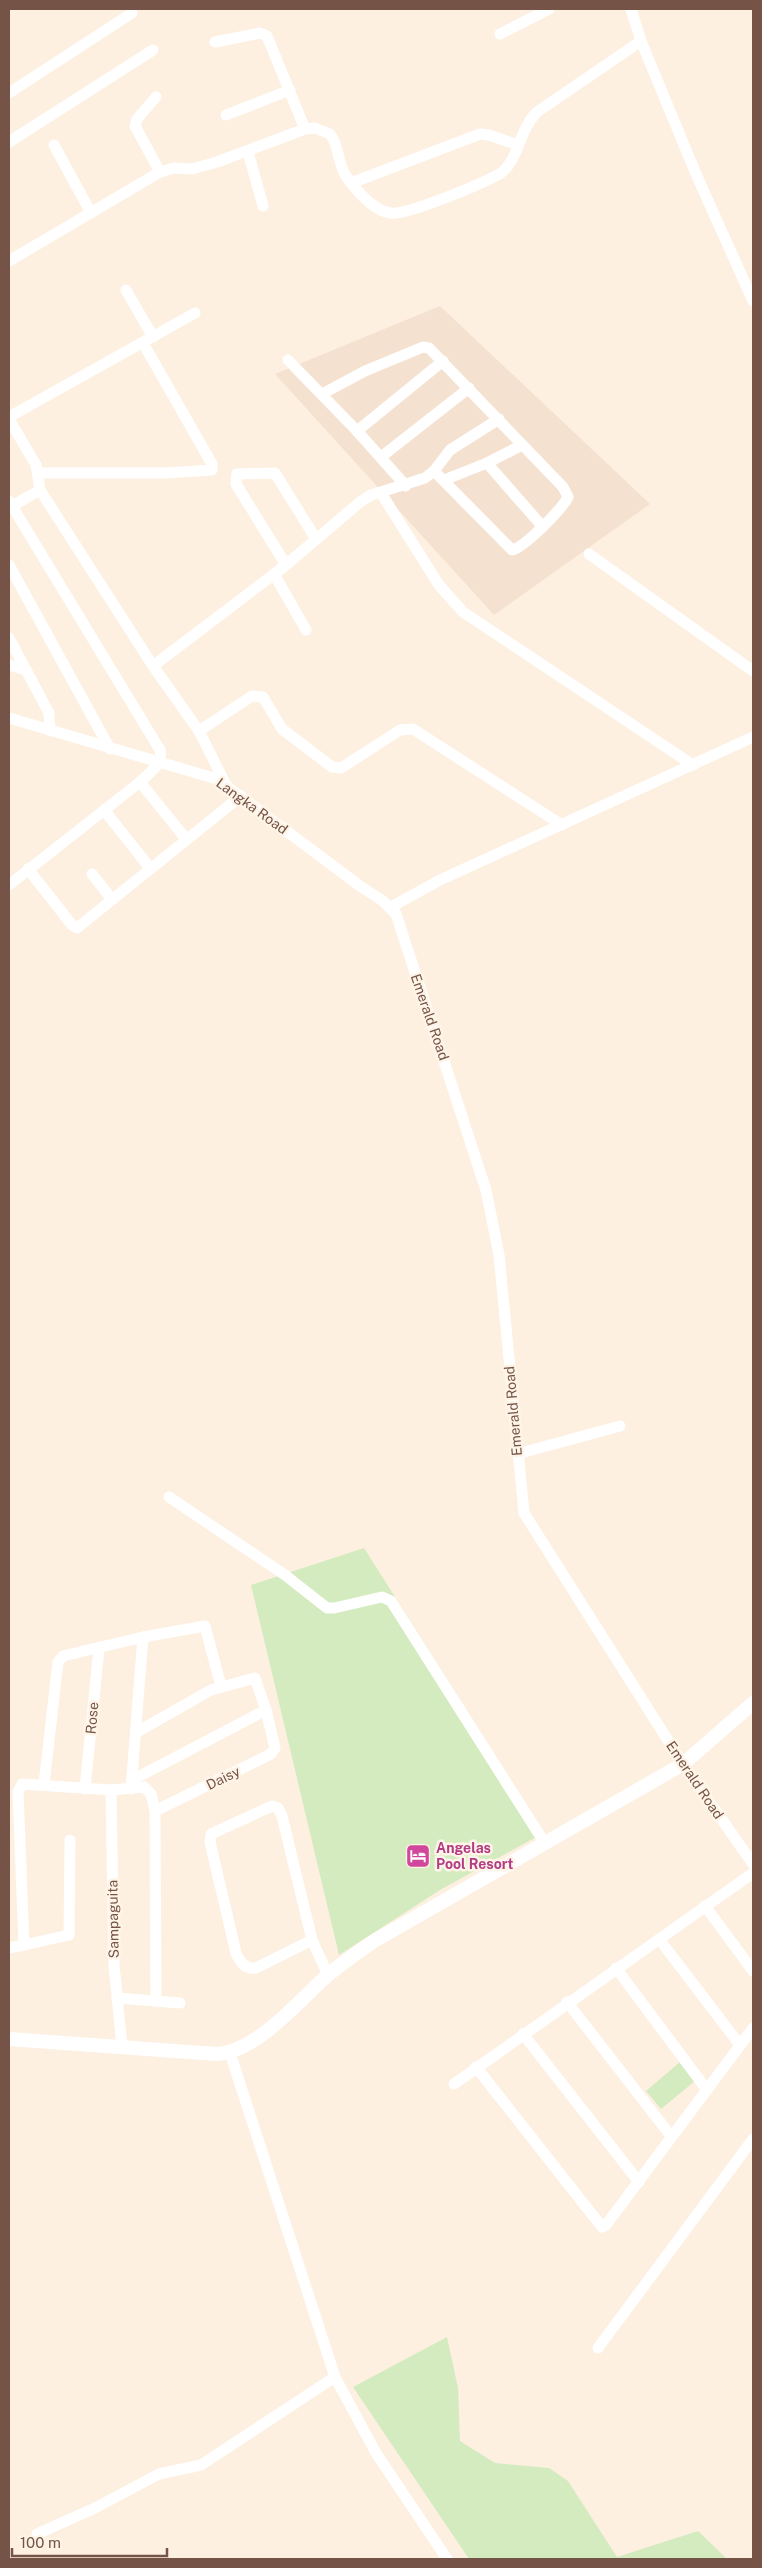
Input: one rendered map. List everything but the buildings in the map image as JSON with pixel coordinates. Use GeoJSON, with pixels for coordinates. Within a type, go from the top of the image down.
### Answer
{"type":"FeatureCollection","features":[{"type":"Feature","properties":{"kind":"street"},"geometry":{"type":"LineString","coordinates":[[500,34],[548,9]]}},
{"type":"Feature","properties":{"kind":"street"},"geometry":{"type":"LineString","coordinates":[[631,9],[641,41],[723,238],[753,301]]}},
{"type":"Feature","properties":{"kind":"street"},"geometry":{"type":"LineString","coordinates":[[9,93],[132,13]]}},
{"type":"Feature","properties":{"kind":"street"},"geometry":{"type":"LineString","coordinates":[[216,42],[265,34],[270,39],[305,129]]}},
{"type":"Feature","properties":{"kind":"street"},"geometry":{"type":"LineString","coordinates":[[9,261],[160,172],[174,168],[192,169],[248,152],[305,129],[315,128],[330,134],[337,144],[341,168],[351,183],[376,208],[391,213],[399,213],[496,176],[510,164],[524,128],[537,112],[641,41]]}},
{"type":"Feature","properties":{"kind":"street"},"geometry":{"type":"LineString","coordinates":[[9,142],[153,50]]}},
{"type":"Feature","properties":{"kind":"street"},"geometry":{"type":"LineString","coordinates":[[226,115],[290,90]]}},
{"type":"Feature","properties":{"kind":"street"},"geometry":{"type":"LineString","coordinates":[[156,97],[137,119],[136,126],[160,172]]}},
{"type":"Feature","properties":{"kind":"street"},"geometry":{"type":"LineString","coordinates":[[351,183],[480,134],[489,135],[518,145]]}},
{"type":"Feature","properties":{"kind":"street"},"geometry":{"type":"LineString","coordinates":[[54,145],[91,213]]}},
{"type":"Feature","properties":{"kind":"street"},"geometry":{"type":"LineString","coordinates":[[248,152],[263,206]]}},
{"type":"Feature","properties":{"kind":"street"},"geometry":{"type":"LineString","coordinates":[[126,290],[153,337]]}},
{"type":"Feature","properties":{"kind":"street"},"geometry":{"type":"LineString","coordinates":[[195,313],[9,418],[32,457],[38,473],[40,490],[153,666],[199,731],[226,785]]}},
{"type":"Feature","properties":{"kind":"street"},"geometry":{"type":"LineString","coordinates":[[38,473],[165,473],[212,470],[212,464],[143,343]]}},
{"type":"Feature","properties":{"kind":"street"},"geometry":{"type":"LineString","coordinates":[[322,394],[376,366],[423,347],[431,350],[568,493],[567,499],[542,526],[520,546],[512,550],[434,471]]}},
{"type":"Feature","properties":{"kind":"street"},"geometry":{"type":"LineString","coordinates":[[288,360],[358,431],[406,486]]}},
{"type":"Feature","properties":{"kind":"street"},"geometry":{"type":"LineString","coordinates":[[358,431],[443,361]]}},
{"type":"Feature","properties":{"kind":"street"},"geometry":{"type":"LineString","coordinates":[[381,457],[469,388]]}},
{"type":"Feature","properties":{"kind":"street"},"geometry":{"type":"LineString","coordinates":[[153,666],[286,565],[365,498],[406,486],[425,478],[434,471],[450,450],[499,419]]}},
{"type":"Feature","properties":{"kind":"street"},"geometry":{"type":"LineString","coordinates":[[444,480],[486,463],[522,444]]}},
{"type":"Feature","properties":{"kind":"street"},"geometry":{"type":"LineString","coordinates":[[486,463],[542,526]]}},
{"type":"Feature","properties":{"kind":"street"},"geometry":{"type":"LineString","coordinates":[[286,565],[236,484],[237,474],[275,473],[316,539]]}},
{"type":"Feature","properties":{"kind":"street"},"geometry":{"type":"LineString","coordinates":[[9,885],[140,782],[160,762],[160,750],[10,503],[40,490]]}},
{"type":"Feature","properties":{"kind":"street"},"geometry":{"type":"LineString","coordinates":[[381,494],[439,585],[463,612],[692,765]]}},
{"type":"Feature","properties":{"kind":"street"},"geometry":{"type":"LineString","coordinates":[[589,554],[753,671]]}},
{"type":"Feature","properties":{"kind":"street"},"geometry":{"type":"LineString","coordinates":[[9,565],[110,749]]}},
{"type":"Feature","properties":{"kind":"street"},"geometry":{"type":"LineString","coordinates":[[274,574],[306,630]]}},
{"type":"Feature","properties":{"kind":"street"},"geometry":{"type":"LineString","coordinates":[[9,638],[51,718],[50,731]]}},
{"type":"Feature","properties":{"kind":"street"},"geometry":{"type":"LineString","coordinates":[[9,665],[26,670]]}},
{"type":"Feature","properties":{"kind":"street"},"geometry":{"type":"LineString","coordinates":[[199,731],[252,696],[263,697],[282,730],[332,767],[341,768],[400,730],[413,729],[562,825]]}},
{"type":"Feature","properties":{"kind":"street","name":"Langka Road"},"geometry":{"type":"LineString","coordinates":[[9,718],[110,749],[210,776],[226,785],[391,907]]}},
{"type":"Feature","properties":{"kind":"street"},"geometry":{"type":"LineString","coordinates":[[391,907],[440,880],[753,738]]}},
{"type":"Feature","properties":{"kind":"street"},"geometry":{"type":"LineString","coordinates":[[140,782],[186,839]]}},
{"type":"Feature","properties":{"kind":"street"},"geometry":{"type":"LineString","coordinates":[[28,869],[75,928],[80,926],[112,898],[241,796]]}},
{"type":"Feature","properties":{"kind":"street"},"geometry":{"type":"LineString","coordinates":[[104,810],[150,868]]}},
{"type":"Feature","properties":{"kind":"street"},"geometry":{"type":"LineString","coordinates":[[92,874],[112,898]]}},
{"type":"Feature","properties":{"kind":"street","name":"Emerald Road"},"geometry":{"type":"LineString","coordinates":[[391,907],[399,920],[460,1106],[492,1216],[500,1263],[522,1504],[528,1520],[683,1764],[753,1864]]}},
{"type":"Feature","properties":{"kind":"street"},"geometry":{"type":"LineString","coordinates":[[517,1454],[620,1426]]}},
{"type":"Feature","properties":{"kind":"street"},"geometry":{"type":"LineString","coordinates":[[169,1497],[285,1575],[327,1608],[382,1597],[392,1601],[544,1842]]}},
{"type":"Feature","properties":{"kind":"street"},"geometry":{"type":"LineString","coordinates":[[44,1784],[58,1662],[64,1656],[143,1637],[205,1626],[221,1686]]}},
{"type":"Feature","properties":{"kind":"street"},"geometry":{"type":"LineString","coordinates":[[132,1784],[143,1637]]}},
{"type":"Feature","properties":{"kind":"street","name":"Rose"},"geometry":{"type":"LineString","coordinates":[[85,1789],[99,1648]]}},
{"type":"Feature","properties":{"kind":"street","name":"Daisy"},"geometry":{"type":"LineString","coordinates":[[137,1732],[221,1686],[255,1678],[266,1710],[274,1752],[155,1811]]}},
{"type":"Feature","properties":{"kind":"street"},"geometry":{"type":"LineString","coordinates":[[9,2039],[216,2054],[230,2053],[245,2046],[266,2030],[328,1975],[374,1941],[683,1764],[753,1703]]}},
{"type":"Feature","properties":{"kind":"street"},"geometry":{"type":"LineString","coordinates":[[24,1945],[18,1792],[22,1784],[111,1790],[132,1784],[266,1710]]}},
{"type":"Feature","properties":{"kind":"street"},"geometry":{"type":"LineString","coordinates":[[132,1784],[147,1788],[151,1794],[155,1811],[156,2001]]}},
{"type":"Feature","properties":{"kind":"street","name":"Sampaguita"},"geometry":{"type":"LineString","coordinates":[[111,1790],[117,1998],[122,2047]]}},
{"type":"Feature","properties":{"kind":"street"},"geometry":{"type":"LineString","coordinates":[[312,1940],[256,1968],[247,1968],[243,1965],[236,1953],[210,1842],[211,1834],[272,1806],[278,1808],[282,1816],[312,1940],[328,1975]]}},
{"type":"Feature","properties":{"kind":"street"},"geometry":{"type":"LineString","coordinates":[[9,1948],[69,1935],[70,1840]]}},
{"type":"Feature","properties":{"kind":"street"},"geometry":{"type":"LineString","coordinates":[[454,2084],[567,2002],[753,1873]]}},
{"type":"Feature","properties":{"kind":"street"},"geometry":{"type":"LineString","coordinates":[[705,1906],[753,1971]]}},
{"type":"Feature","properties":{"kind":"street"},"geometry":{"type":"LineString","coordinates":[[659,1938],[740,2045]]}},
{"type":"Feature","properties":{"kind":"street"},"geometry":{"type":"LineString","coordinates":[[616,1968],[707,2090]]}},
{"type":"Feature","properties":{"kind":"street"},"geometry":{"type":"LineString","coordinates":[[117,1998],[180,2003]]}},
{"type":"Feature","properties":{"kind":"street"},"geometry":{"type":"LineString","coordinates":[[567,2002],[671,2136]]}},
{"type":"Feature","properties":{"kind":"street"},"geometry":{"type":"LineString","coordinates":[[476,2067],[600,2226],[606,2225],[753,2028]]}},
{"type":"Feature","properties":{"kind":"street"},"geometry":{"type":"LineString","coordinates":[[522,2034],[639,2182]]}},
{"type":"Feature","properties":{"kind":"street"},"geometry":{"type":"LineString","coordinates":[[230,2053],[335,2378],[376,2452],[446,2559]]}},
{"type":"Feature","properties":{"kind":"street"},"geometry":{"type":"LineString","coordinates":[[598,2348],[753,2139]]}},
{"type":"Feature","properties":{"kind":"street"},"geometry":{"type":"LineString","coordinates":[[37,2534],[95,2508],[159,2474],[201,2465],[335,2378]]}},
{"type":"Feature","properties":{"kind":"shaded area"},"geometry":{"type":"Polygon","coordinates":[[[440,306],[650,504],[494,615],[275,374],[440,306]]]}},
{"type":"Feature","properties":{"kind":"green space"},"geometry":{"type":"Polygon","coordinates":[[[364,1548],[454,1690],[540,1835],[440,1890],[339,1955],[251,1585],[364,1548]]]}},
{"type":"Feature","properties":{"kind":"green space"},"geometry":{"type":"Polygon","coordinates":[[[680,2062],[695,2081],[661,2109],[646,2091],[680,2062]]]}},
{"type":"Feature","properties":{"kind":"green space"},"geometry":{"type":"Polygon","coordinates":[[[447,2337],[458,2388],[460,2441],[495,2463],[549,2468],[568,2481],[617,2557],[698,2531],[727,2559],[469,2559],[353,2387],[447,2337]]]}},
{"type":"Feature","properties":{"kind":"place","name":"Angelas Pool Resort"},"geometry":{"type":"Point","coordinates":[418,1856]}}]}
